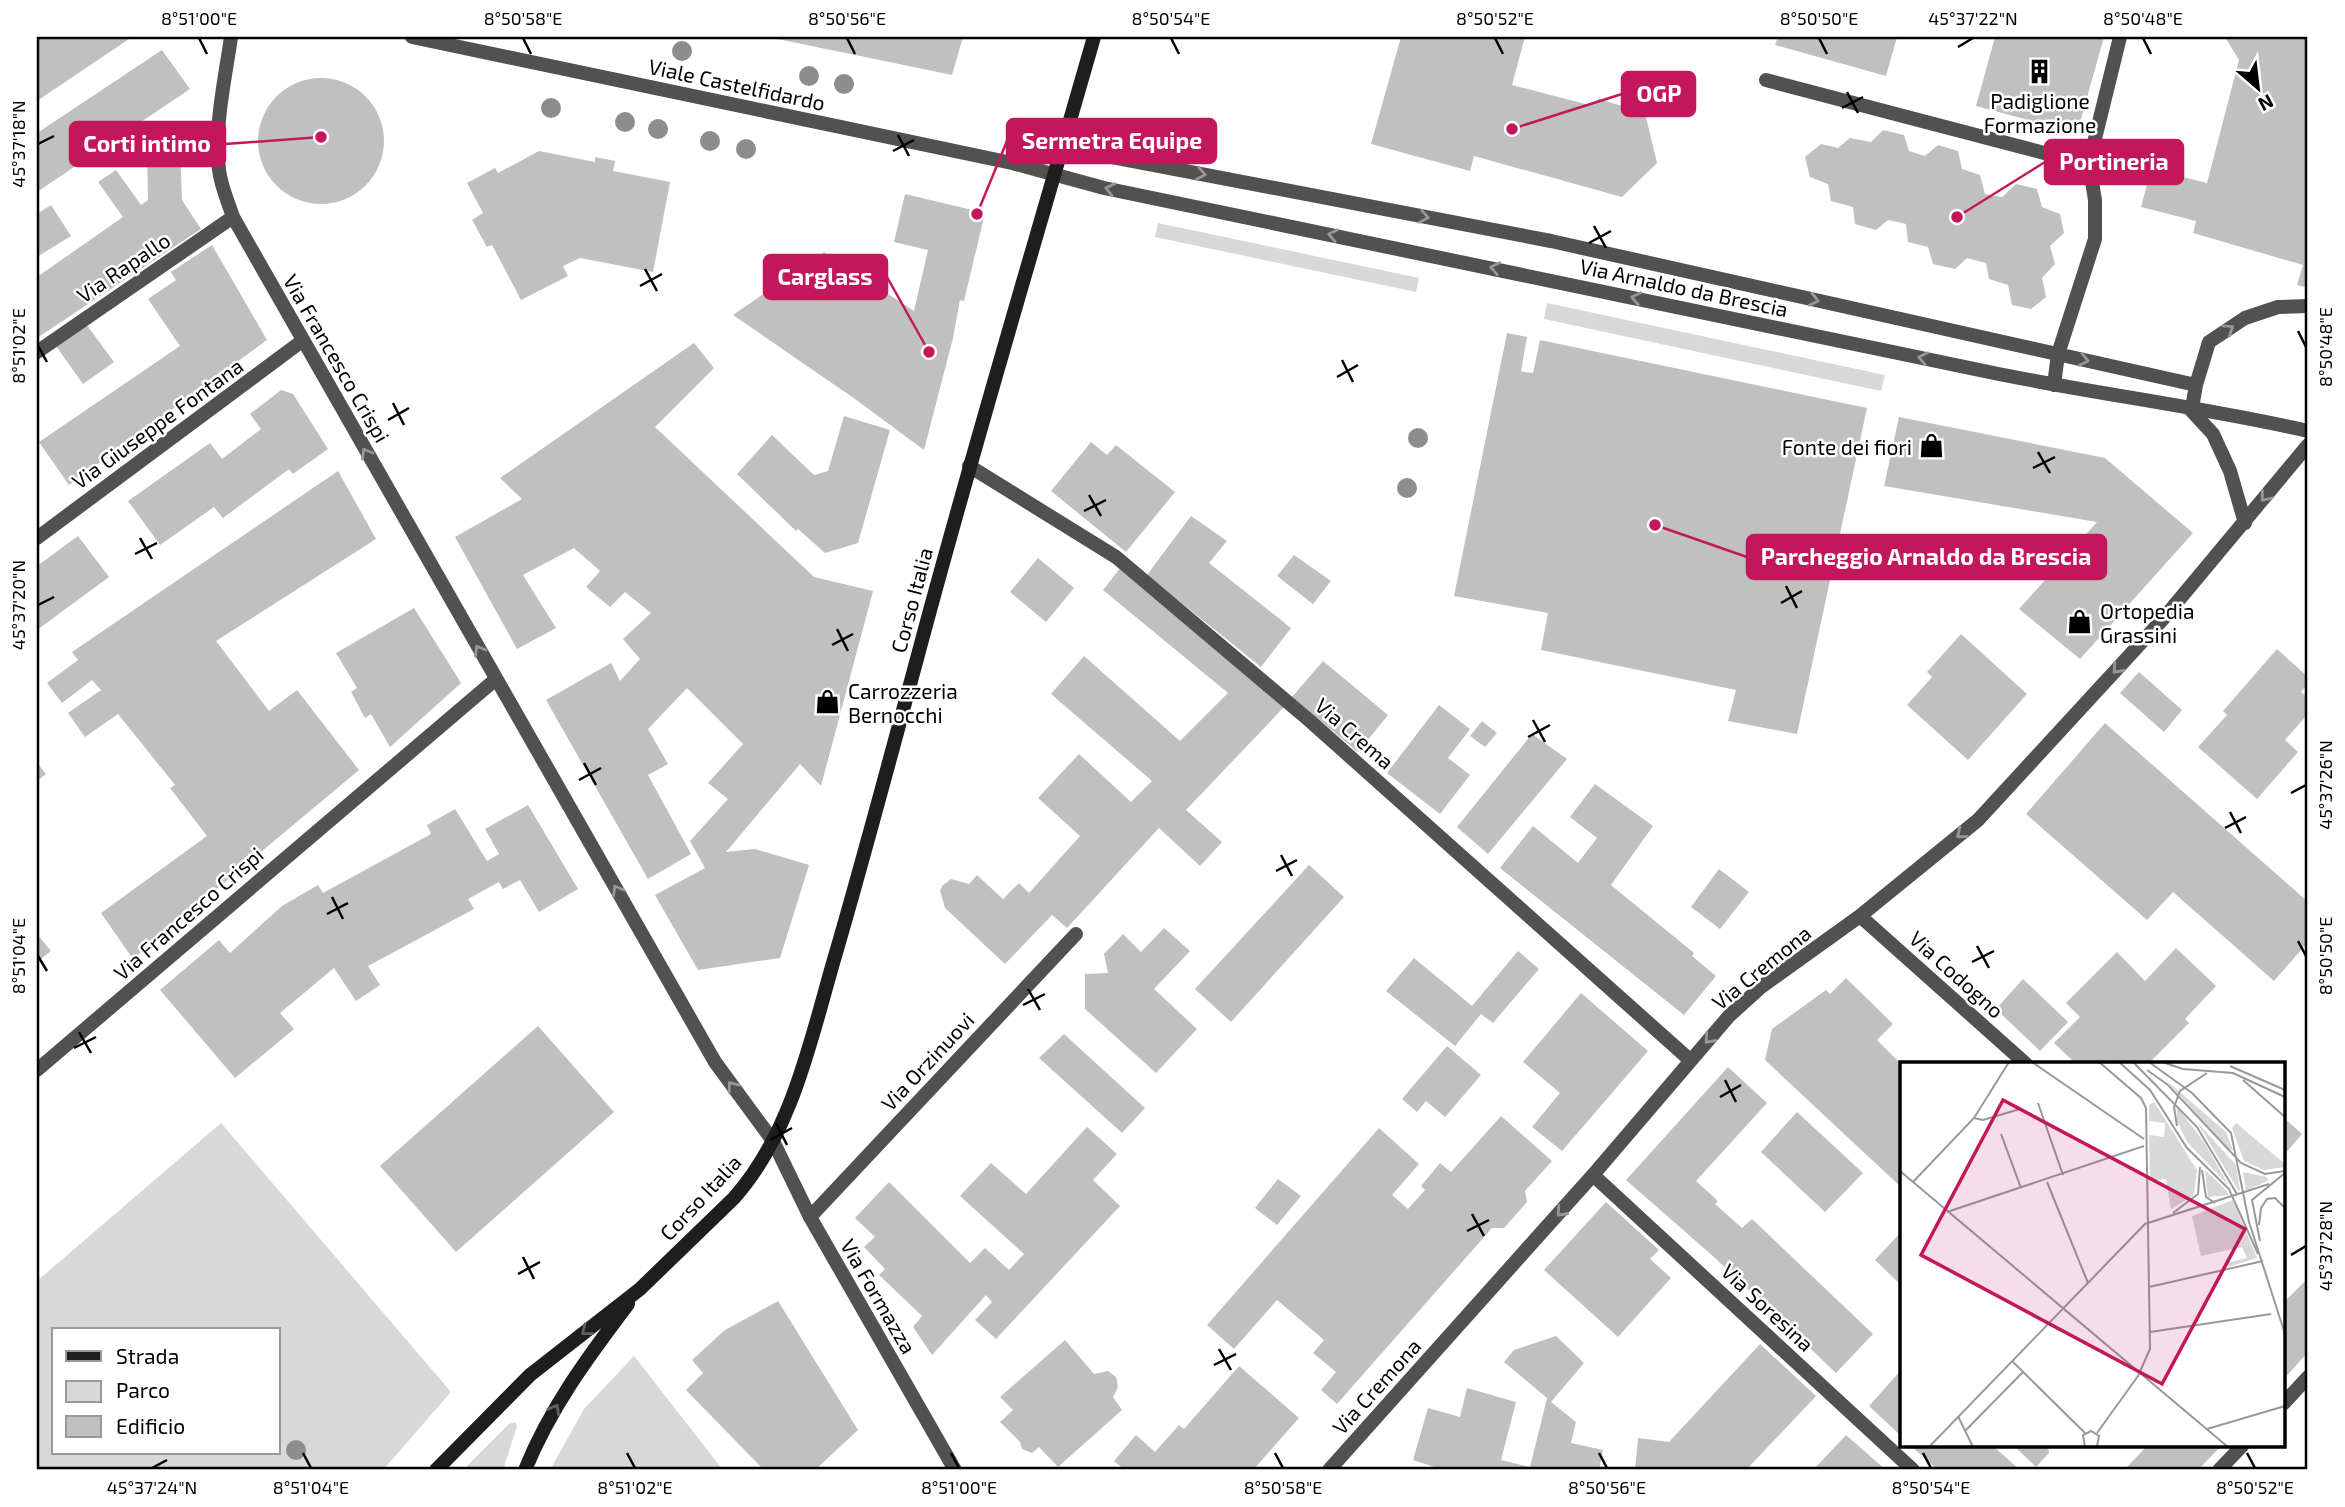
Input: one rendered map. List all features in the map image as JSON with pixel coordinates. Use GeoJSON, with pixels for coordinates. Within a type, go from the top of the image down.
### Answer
{"type":"FeatureCollection","features":[{"type":"Feature","properties":{"kind":"street","name":"Via Francesco Crispi"},"geometry":{"type":"LineString","coordinates":[[231,37],[219,155],[222,183],[233,218],[720,1071],[773,1141]]}},
{"type":"Feature","properties":{"kind":"street","name":"Viale Castelfidardo"},"geometry":{"type":"LineString","coordinates":[[412,37],[1053,173]]}},
{"type":"Feature","properties":{"kind":"street","name":"Corso Italia"},"geometry":{"type":"LineString","coordinates":[[640,1289],[741,1190],[773,1141],[801,1069],[859,876],[969,466],[1094,37]]}},
{"type":"Feature","properties":{"kind":"street"},"geometry":{"type":"LineString","coordinates":[[2054,386],[2058,354],[2095,239],[2095,200],[2089,163],[2120,37]]}},
{"type":"Feature","properties":{"kind":"street"},"geometry":{"type":"LineString","coordinates":[[1766,80],[2089,163]]}},
{"type":"Feature","properties":{"kind":"street"},"geometry":{"type":"LineString","coordinates":[[1062,145],[1112,157],[1551,241],[2196,385]]}},
{"type":"Feature","properties":{"kind":"street","name":"Via Arnaldo da Brescia"},"geometry":{"type":"LineString","coordinates":[[1053,173],[1104,188],[2054,386],[2241,416],[2308,431]]}},
{"type":"Feature","properties":{"kind":"street","name":"Via Rapallo"},"geometry":{"type":"LineString","coordinates":[[37,352],[233,218]]}},
{"type":"Feature","properties":{"kind":"street"},"geometry":{"type":"LineString","coordinates":[[2245,523],[2230,471],[2213,434],[2190,407],[2196,385],[2209,342],[2245,318],[2278,307],[2308,306]]}},
{"type":"Feature","properties":{"kind":"street","name":"Via Giuseppe Fontana"},"geometry":{"type":"LineString","coordinates":[[37,538],[302,341]]}},
{"type":"Feature","properties":{"kind":"street","name":"Via Cremona"},"geometry":{"type":"LineString","coordinates":[[1329,1470],[1594,1175],[1729,1016],[1761,987],[1860,916],[1979,820],[2085,705],[2245,523],[2308,445]]}},
{"type":"Feature","properties":{"kind":"street","name":"Via Crema"},"geometry":{"type":"LineString","coordinates":[[969,466],[1116,557],[1310,721],[1690,1060]]}},
{"type":"Feature","properties":{"kind":"street","name":"Via Francesco Crispi"},"geometry":{"type":"LineString","coordinates":[[37,1070],[496,679]]}},
{"type":"Feature","properties":{"kind":"street","name":"Via Codogno"},"geometry":{"type":"LineString","coordinates":[[1860,916],[2024,1062]]}},
{"type":"Feature","properties":{"kind":"street","name":"Via Orzinuovi"},"geometry":{"type":"LineString","coordinates":[[810,1217],[1076,934]]}},
{"type":"Feature","properties":{"kind":"street","name":"Via Formazza"},"geometry":{"type":"LineString","coordinates":[[773,1141],[810,1217],[955,1470]]}},
{"type":"Feature","properties":{"kind":"street","name":"Via Soresina"},"geometry":{"type":"LineString","coordinates":[[1594,1175],[1913,1470]]}},
{"type":"Feature","properties":{"kind":"street"},"geometry":{"type":"LineString","coordinates":[[436,1470],[530,1375],[640,1289]]}},
{"type":"Feature","properties":{"kind":"street"},"geometry":{"type":"LineString","coordinates":[[525,1470],[557,1403],[582,1365],[640,1289]]}},
{"type":"Feature","properties":{"kind":"street"},"geometry":{"type":"LineString","coordinates":[[2286,1401],[2308,1377]]}},
{"type":"Feature","properties":{"kind":"street"},"geometry":{"type":"LineString","coordinates":[[2219,1470],[2240,1448]]}},
{"type":"Feature","properties":{"kind":"green space"},"geometry":{"type":"Polygon","coordinates":[[[1158,223],[1419,278],[1416,292],[1155,237],[1158,223]]]}},
{"type":"Feature","properties":{"kind":"green space"},"geometry":{"type":"Polygon","coordinates":[[[1547,303],[1885,375],[1881,391],[1544,319],[1547,303]]]}},
{"type":"Feature","properties":{"kind":"green space"},"geometry":{"type":"Polygon","coordinates":[[[221,1123],[451,1392],[383,1470],[37,1470],[37,1281],[221,1123]]]}},
{"type":"Feature","properties":{"kind":"green space"},"geometry":{"type":"Polygon","coordinates":[[[634,1356],[723,1470],[550,1470],[584,1409],[634,1356]]]}},
{"type":"Feature","properties":{"kind":"green space"},"geometry":{"type":"Polygon","coordinates":[[[515,1422],[517,1426],[503,1470],[463,1470],[509,1424],[515,1422]]]}},
{"type":"Feature","properties":{"kind":"building"},"geometry":{"type":"Polygon","coordinates":[[[37,37],[118,37],[129,39],[37,101],[37,37]]]}},
{"type":"Feature","properties":{"kind":"building"},"geometry":{"type":"Polygon","coordinates":[[[768,37],[963,37],[952,75],[768,37]]]}},
{"type":"Feature","properties":{"kind":"building"},"geometry":{"type":"Polygon","coordinates":[[[1401,37],[1525,37],[1512,85],[1589,105],[1599,99],[1645,113],[1657,163],[1622,197],[1474,156],[1470,171],[1371,144],[1401,37]]]}},
{"type":"Feature","properties":{"kind":"building"},"geometry":{"type":"Polygon","coordinates":[[[1778,37],[1897,37],[1886,76],[1775,45],[1778,37]]]}},
{"type":"Feature","properties":{"kind":"building","name":"Padiglione Formazione"},"geometry":{"type":"Polygon","coordinates":[[[1995,37],[2104,37],[2077,133],[1976,106],[1995,37]]]}},
{"type":"Feature","properties":{"kind":"building"},"geometry":{"type":"Polygon","coordinates":[[[2225,37],[2308,37],[2308,288],[2297,285],[2303,265],[2193,233],[2196,221],[2141,207],[2151,169],[2207,183],[2239,60],[2225,37]]]}},
{"type":"Feature","properties":{"kind":"building"},"geometry":{"type":"Polygon","coordinates":[[[162,50],[190,89],[37,192],[37,133],[162,50]]]}},
{"type":"Feature","properties":{"kind":"building"},"geometry":{"type":"Polygon","coordinates":[[[321,78],[345,83],[365,97],[379,117],[384,141],[379,165],[365,185],[345,199],[321,204],[297,199],[277,185],[263,165],[258,141],[263,117],[277,97],[297,83],[321,78]]]}},
{"type":"Feature","properties":{"kind":"building"},"geometry":{"type":"Polygon","coordinates":[[[179,124],[182,200],[201,229],[37,338],[37,277],[123,217],[98,182],[116,170],[141,205],[148,200],[147,147],[179,124]]]}},
{"type":"Feature","properties":{"kind":"building"},"geometry":{"type":"Polygon","coordinates":[[[1883,130],[1904,135],[1909,151],[1925,156],[1938,145],[1958,151],[1962,169],[1980,175],[1985,194],[2002,197],[2016,184],[2037,189],[2042,207],[2060,214],[2064,233],[2050,246],[2055,264],[2042,278],[2046,297],[2031,309],[2012,305],[2008,285],[1989,279],[1986,263],[1967,258],[1955,269],[1933,264],[1928,247],[1908,242],[1906,224],[1888,220],[1876,230],[1855,224],[1853,207],[1831,201],[1828,184],[1810,177],[1805,157],[1821,144],[1838,148],[1850,138],[1871,142],[1883,130]]]}},
{"type":"Feature","properties":{"kind":"building"},"geometry":{"type":"Polygon","coordinates":[[[539,151],[595,162],[595,157],[615,161],[613,171],[670,182],[653,272],[580,258],[563,266],[568,276],[521,300],[492,245],[487,247],[472,220],[483,213],[467,183],[495,168],[498,173],[539,151]]]}},
{"type":"Feature","properties":{"kind":"building"},"geometry":{"type":"Polygon","coordinates":[[[905,194],[985,213],[964,301],[960,300],[924,450],[733,315],[824,252],[914,311],[928,250],[894,242],[905,194]]]}},
{"type":"Feature","properties":{"kind":"building"},"geometry":{"type":"Polygon","coordinates":[[[51,205],[71,236],[37,257],[37,214],[51,205]]]}},
{"type":"Feature","properties":{"kind":"building"},"geometry":{"type":"Polygon","coordinates":[[[212,245],[267,340],[69,485],[39,442],[180,346],[148,299],[176,280],[171,272],[212,245]]]}},
{"type":"Feature","properties":{"kind":"building"},"geometry":{"type":"Polygon","coordinates":[[[86,324],[114,362],[83,384],[56,346],[86,324]]]}},
{"type":"Feature","properties":{"kind":"building"},"geometry":{"type":"Polygon","coordinates":[[[1507,333],[1527,337],[1521,371],[1524,372],[1533,373],[1540,340],[1867,408],[1797,734],[1728,721],[1736,690],[1541,650],[1548,613],[1454,596],[1507,333]]]}},
{"type":"Feature","properties":{"kind":"building"},"geometry":{"type":"Polygon","coordinates":[[[694,343],[714,368],[655,427],[814,577],[873,591],[821,786],[800,764],[726,852],[755,849],[809,865],[780,958],[698,970],[655,895],[705,868],[690,841],[728,799],[708,783],[743,744],[687,688],[648,729],[668,764],[648,775],[691,854],[648,879],[546,700],[611,663],[620,681],[640,659],[623,639],[651,613],[625,592],[610,607],[586,587],[600,571],[574,548],[523,575],[556,628],[517,649],[455,537],[522,499],[500,478],[694,343]]]}},
{"type":"Feature","properties":{"kind":"building"},"geometry":{"type":"Polygon","coordinates":[[[281,390],[293,394],[328,449],[293,474],[289,469],[223,518],[214,507],[160,545],[128,501],[210,443],[222,459],[261,429],[250,414],[281,390]]]}},
{"type":"Feature","properties":{"kind":"building"},"geometry":{"type":"Polygon","coordinates":[[[844,416],[890,430],[858,543],[825,553],[798,529],[796,531],[737,474],[772,435],[814,475],[828,471],[844,416]]]}},
{"type":"Feature","properties":{"kind":"building"},"geometry":{"type":"Polygon","coordinates":[[[1899,417],[2105,458],[2193,533],[2080,659],[2019,609],[2097,522],[1884,486],[1899,417]]]}},
{"type":"Feature","properties":{"kind":"building"},"geometry":{"type":"Polygon","coordinates":[[[1091,442],[1107,455],[1116,445],[1175,492],[1126,552],[1051,491],[1091,442]]]}},
{"type":"Feature","properties":{"kind":"building"},"geometry":{"type":"Polygon","coordinates":[[[338,471],[376,539],[216,641],[269,711],[297,690],[359,770],[133,959],[101,913],[207,836],[170,788],[175,785],[118,714],[85,737],[68,713],[101,690],[92,680],[62,703],[47,683],[78,660],[72,652],[338,471]]]}},
{"type":"Feature","properties":{"kind":"building"},"geometry":{"type":"Polygon","coordinates":[[[1191,516],[1227,541],[1209,563],[1291,628],[1261,667],[1147,575],[1191,516]]]}},
{"type":"Feature","properties":{"kind":"building"},"geometry":{"type":"Polygon","coordinates":[[[78,536],[109,577],[37,630],[37,566],[78,536]]]}},
{"type":"Feature","properties":{"kind":"building"},"geometry":{"type":"Polygon","coordinates":[[[1294,555],[1331,581],[1313,604],[1277,576],[1294,555]]]}},
{"type":"Feature","properties":{"kind":"building"},"geometry":{"type":"Polygon","coordinates":[[[1038,558],[1074,588],[1046,622],[1010,592],[1038,558]]]}},
{"type":"Feature","properties":{"kind":"building"},"geometry":{"type":"Polygon","coordinates":[[[1121,567],[1286,705],[1186,810],[1222,842],[1200,866],[1159,828],[1067,928],[1052,915],[1005,964],[945,908],[940,891],[942,886],[951,879],[969,884],[977,875],[1003,899],[1019,883],[1029,893],[1080,836],[1038,798],[1079,754],[1131,802],[1152,781],[1051,694],[1084,656],[1180,741],[1228,693],[1103,590],[1121,567]]]}},
{"type":"Feature","properties":{"kind":"building"},"geometry":{"type":"Polygon","coordinates":[[[414,608],[461,683],[390,747],[371,714],[365,718],[351,692],[357,688],[336,653],[414,608]]]}},
{"type":"Feature","properties":{"kind":"building"},"geometry":{"type":"Polygon","coordinates":[[[1961,634],[2027,694],[1968,760],[1907,705],[1932,677],[1927,672],[1961,634]]]}},
{"type":"Feature","properties":{"kind":"building"},"geometry":{"type":"Polygon","coordinates":[[[2277,649],[2308,677],[2308,684],[2301,692],[2308,698],[2308,714],[2285,740],[2298,752],[2257,799],[2198,747],[2227,715],[2223,711],[2277,649]]]}},
{"type":"Feature","properties":{"kind":"building"},"geometry":{"type":"Polygon","coordinates":[[[1323,661],[1388,715],[1358,752],[1292,697],[1323,661]]]}},
{"type":"Feature","properties":{"kind":"building"},"geometry":{"type":"Polygon","coordinates":[[[2139,672],[2182,710],[2164,732],[2120,693],[2139,672]]]}},
{"type":"Feature","properties":{"kind":"building"},"geometry":{"type":"Polygon","coordinates":[[[1439,705],[1470,729],[1448,758],[1470,775],[1440,814],[1387,773],[1439,705]]]}},
{"type":"Feature","properties":{"kind":"building"},"geometry":{"type":"Polygon","coordinates":[[[1482,721],[1497,733],[1485,747],[1470,736],[1482,721]]]}},
{"type":"Feature","properties":{"kind":"building"},"geometry":{"type":"Polygon","coordinates":[[[2105,723],[2308,902],[2308,942],[2274,981],[2173,892],[2147,920],[2026,814],[2105,723]]]}},
{"type":"Feature","properties":{"kind":"building"},"geometry":{"type":"Polygon","coordinates":[[[1532,734],[1567,759],[1488,854],[1457,827],[1532,734]]]}},
{"type":"Feature","properties":{"kind":"building"},"geometry":{"type":"Polygon","coordinates":[[[37,763],[46,774],[37,781],[37,763]]]}},
{"type":"Feature","properties":{"kind":"building"},"geometry":{"type":"Polygon","coordinates":[[[1595,784],[1653,826],[1611,885],[1694,953],[1692,956],[1716,976],[1684,1015],[1500,868],[1533,826],[1578,863],[1597,838],[1570,817],[1595,784]]]}},
{"type":"Feature","properties":{"kind":"building"},"geometry":{"type":"Polygon","coordinates":[[[528,805],[578,889],[539,912],[520,880],[503,889],[499,882],[468,899],[474,909],[368,966],[380,985],[356,1001],[334,968],[280,1013],[294,1029],[235,1078],[160,990],[219,940],[230,953],[282,906],[318,885],[323,893],[431,834],[427,825],[455,809],[487,861],[499,854],[485,829],[528,805]]]}},
{"type":"Feature","properties":{"kind":"building"},"geometry":{"type":"Polygon","coordinates":[[[1309,865],[1344,897],[1231,1022],[1195,989],[1309,865]]]}},
{"type":"Feature","properties":{"kind":"building"},"geometry":{"type":"Polygon","coordinates":[[[1719,869],[1749,892],[1720,929],[1691,907],[1719,869]]]}},
{"type":"Feature","properties":{"kind":"building"},"geometry":{"type":"Polygon","coordinates":[[[1164,928],[1190,951],[1154,989],[1197,1029],[1156,1073],[1085,1009],[1085,974],[1108,973],[1104,954],[1123,934],[1141,952],[1164,928]]]}},
{"type":"Feature","properties":{"kind":"building"},"geometry":{"type":"Polygon","coordinates":[[[37,934],[51,951],[37,962],[37,934]]]}},
{"type":"Feature","properties":{"kind":"building"},"geometry":{"type":"Polygon","coordinates":[[[2176,948],[2216,986],[2185,1019],[2189,1023],[2150,1062],[2070,1062],[2072,1060],[2054,1043],[2080,1017],[2066,1003],[2117,952],[2145,981],[2176,948]]]}},
{"type":"Feature","properties":{"kind":"building"},"geometry":{"type":"Polygon","coordinates":[[[1518,951],[1539,969],[1493,1023],[1481,1014],[1455,1046],[1386,991],[1414,958],[1472,1006],[1518,951]]]}},
{"type":"Feature","properties":{"kind":"building"},"geometry":{"type":"Polygon","coordinates":[[[1846,978],[1893,1024],[1877,1040],[1900,1063],[1900,1186],[1765,1060],[1772,1029],[1826,990],[1830,994],[1846,978]]]}},
{"type":"Feature","properties":{"kind":"building"},"geometry":{"type":"Polygon","coordinates":[[[2023,979],[2068,1022],[2040,1051],[1996,1009],[2023,979]]]}},
{"type":"Feature","properties":{"kind":"building"},"geometry":{"type":"Polygon","coordinates":[[[1581,993],[1648,1051],[1562,1151],[1532,1127],[1560,1093],[1523,1062],[1581,993]]]}},
{"type":"Feature","properties":{"kind":"building"},"geometry":{"type":"Polygon","coordinates":[[[538,1026],[614,1112],[456,1252],[380,1166],[538,1026]]]}},
{"type":"Feature","properties":{"kind":"building"},"geometry":{"type":"Polygon","coordinates":[[[1064,1034],[1145,1108],[1122,1133],[1039,1058],[1064,1034]]]}},
{"type":"Feature","properties":{"kind":"building"},"geometry":{"type":"Polygon","coordinates":[[[1447,1046],[1481,1075],[1445,1117],[1426,1101],[1417,1112],[1402,1099],[1447,1046]]]}},
{"type":"Feature","properties":{"kind":"building"},"geometry":{"type":"Polygon","coordinates":[[[1728,1067],[1767,1103],[1696,1181],[1718,1201],[1715,1204],[1742,1228],[1752,1219],[1873,1334],[1836,1373],[1714,1257],[1626,1180],[1728,1067]]]}},
{"type":"Feature","properties":{"kind":"building"},"geometry":{"type":"Polygon","coordinates":[[[1797,1112],[1863,1173],[1825,1212],[1761,1152],[1797,1112]]]}},
{"type":"Feature","properties":{"kind":"building"},"geometry":{"type":"Polygon","coordinates":[[[1501,1116],[1552,1161],[1525,1191],[1527,1202],[1504,1228],[1492,1228],[1337,1404],[1321,1390],[1336,1372],[1313,1353],[1324,1340],[1277,1300],[1234,1349],[1207,1325],[1379,1128],[1419,1164],[1392,1195],[1408,1209],[1425,1190],[1421,1186],[1440,1163],[1451,1172],[1501,1116]]]}},
{"type":"Feature","properties":{"kind":"building"},"geometry":{"type":"Polygon","coordinates":[[[2286,1120],[2302,1134],[2286,1153],[2286,1120]]]}},
{"type":"Feature","properties":{"kind":"building"},"geometry":{"type":"Polygon","coordinates":[[[1087,1127],[1117,1154],[1093,1180],[1120,1206],[996,1339],[975,1320],[992,1302],[986,1295],[932,1355],[913,1327],[922,1316],[879,1275],[885,1269],[864,1247],[875,1237],[855,1218],[889,1182],[970,1263],[985,1248],[1009,1270],[1024,1254],[960,1196],[991,1163],[1026,1194],[1087,1127]]]}},
{"type":"Feature","properties":{"kind":"building"},"geometry":{"type":"Polygon","coordinates":[[[1278,1179],[1301,1196],[1277,1225],[1255,1208],[1278,1179]]]}},
{"type":"Feature","properties":{"kind":"building"},"geometry":{"type":"Polygon","coordinates":[[[1606,1202],[1659,1250],[1650,1259],[1671,1278],[1618,1337],[1544,1270],[1606,1202]]]}},
{"type":"Feature","properties":{"kind":"building"},"geometry":{"type":"Polygon","coordinates":[[[1900,1233],[1900,1284],[1875,1260],[1900,1233]]]}},
{"type":"Feature","properties":{"kind":"building"},"geometry":{"type":"Polygon","coordinates":[[[2308,1278],[2308,1352],[2286,1377],[2286,1298],[2308,1278]]]}},
{"type":"Feature","properties":{"kind":"building"},"geometry":{"type":"Polygon","coordinates":[[[778,1301],[858,1430],[815,1470],[764,1470],[686,1390],[703,1373],[692,1360],[725,1330],[778,1301]]]}},
{"type":"Feature","properties":{"kind":"building"},"geometry":{"type":"Polygon","coordinates":[[[1556,1336],[1584,1363],[1551,1402],[1576,1422],[1571,1443],[1603,1450],[1599,1470],[1444,1470],[1413,1460],[1428,1408],[1460,1417],[1467,1388],[1516,1402],[1501,1460],[1530,1467],[1547,1398],[1504,1362],[1514,1350],[1556,1336]]]}},
{"type":"Feature","properties":{"kind":"building"},"geometry":{"type":"Polygon","coordinates":[[[1065,1340],[1094,1374],[1108,1371],[1116,1377],[1118,1387],[1113,1397],[1122,1410],[1058,1467],[1039,1447],[1032,1453],[1022,1449],[1020,1442],[1000,1422],[1013,1410],[1000,1397],[1065,1340]]]}},
{"type":"Feature","properties":{"kind":"building"},"geometry":{"type":"Polygon","coordinates":[[[1760,1344],[1816,1396],[1746,1470],[1635,1470],[1638,1438],[1669,1442],[1760,1344]]]}},
{"type":"Feature","properties":{"kind":"building"},"geometry":{"type":"Polygon","coordinates":[[[1239,1366],[1299,1418],[1253,1470],[1125,1470],[1114,1461],[1136,1435],[1155,1452],[1179,1425],[1184,1429],[1239,1366]]]}},
{"type":"Feature","properties":{"kind":"building"},"geometry":{"type":"Polygon","coordinates":[[[1900,1371],[1900,1435],[1869,1406],[1900,1371]]]}},
{"type":"Feature","properties":{"kind":"building"},"geometry":{"type":"Polygon","coordinates":[[[1846,1435],[1886,1470],[1813,1470],[1846,1435]]]}},
{"type":"Feature","properties":{"kind":"building"},"geometry":{"type":"Polygon","coordinates":[[[1913,1448],[1995,1448],[2020,1470],[1938,1470],[1913,1448]]]}},
{"type":"Feature","properties":{"kind":"building"},"geometry":{"type":"Polygon","coordinates":[[[2016,1448],[2048,1448],[2049,1453],[2036,1467],[2016,1448]]]}},
{"type":"Feature","properties":{"kind":"building"},"geometry":{"type":"Polygon","coordinates":[[[2145,1448],[2219,1448],[2198,1470],[2124,1470],[2145,1448]]]}},
{"type":"Feature","properties":{"kind":"place","name":"Padiglione Formazione"},"geometry":{"type":"Point","coordinates":[2040,71]}},
{"type":"Feature","properties":{"kind":"place","name":"OGP"},"geometry":{"type":"Point","coordinates":[1512,129]}},
{"type":"Feature","properties":{"kind":"place","name":"Corti intimo"},"geometry":{"type":"Point","coordinates":[321,137]}},
{"type":"Feature","properties":{"kind":"place","name":"Sermetra Equipe"},"geometry":{"type":"Point","coordinates":[977,214]}},
{"type":"Feature","properties":{"kind":"place","name":"Portineria"},"geometry":{"type":"Point","coordinates":[1957,217]}},
{"type":"Feature","properties":{"kind":"place","name":"Carglass"},"geometry":{"type":"Point","coordinates":[929,352]}},
{"type":"Feature","properties":{"kind":"place","name":"Fonte dei fiori"},"geometry":{"type":"Point","coordinates":[1932,446]}},
{"type":"Feature","properties":{"kind":"place","name":"Parcheggio Arnaldo da Brescia"},"geometry":{"type":"Point","coordinates":[1655,525]}},
{"type":"Feature","properties":{"kind":"place","name":"Ortopedia Grassini"},"geometry":{"type":"Point","coordinates":[2080,622]}},
{"type":"Feature","properties":{"kind":"place","name":"Carrozzeria Bernocchi"},"geometry":{"type":"Point","coordinates":[828,702]}}]}
